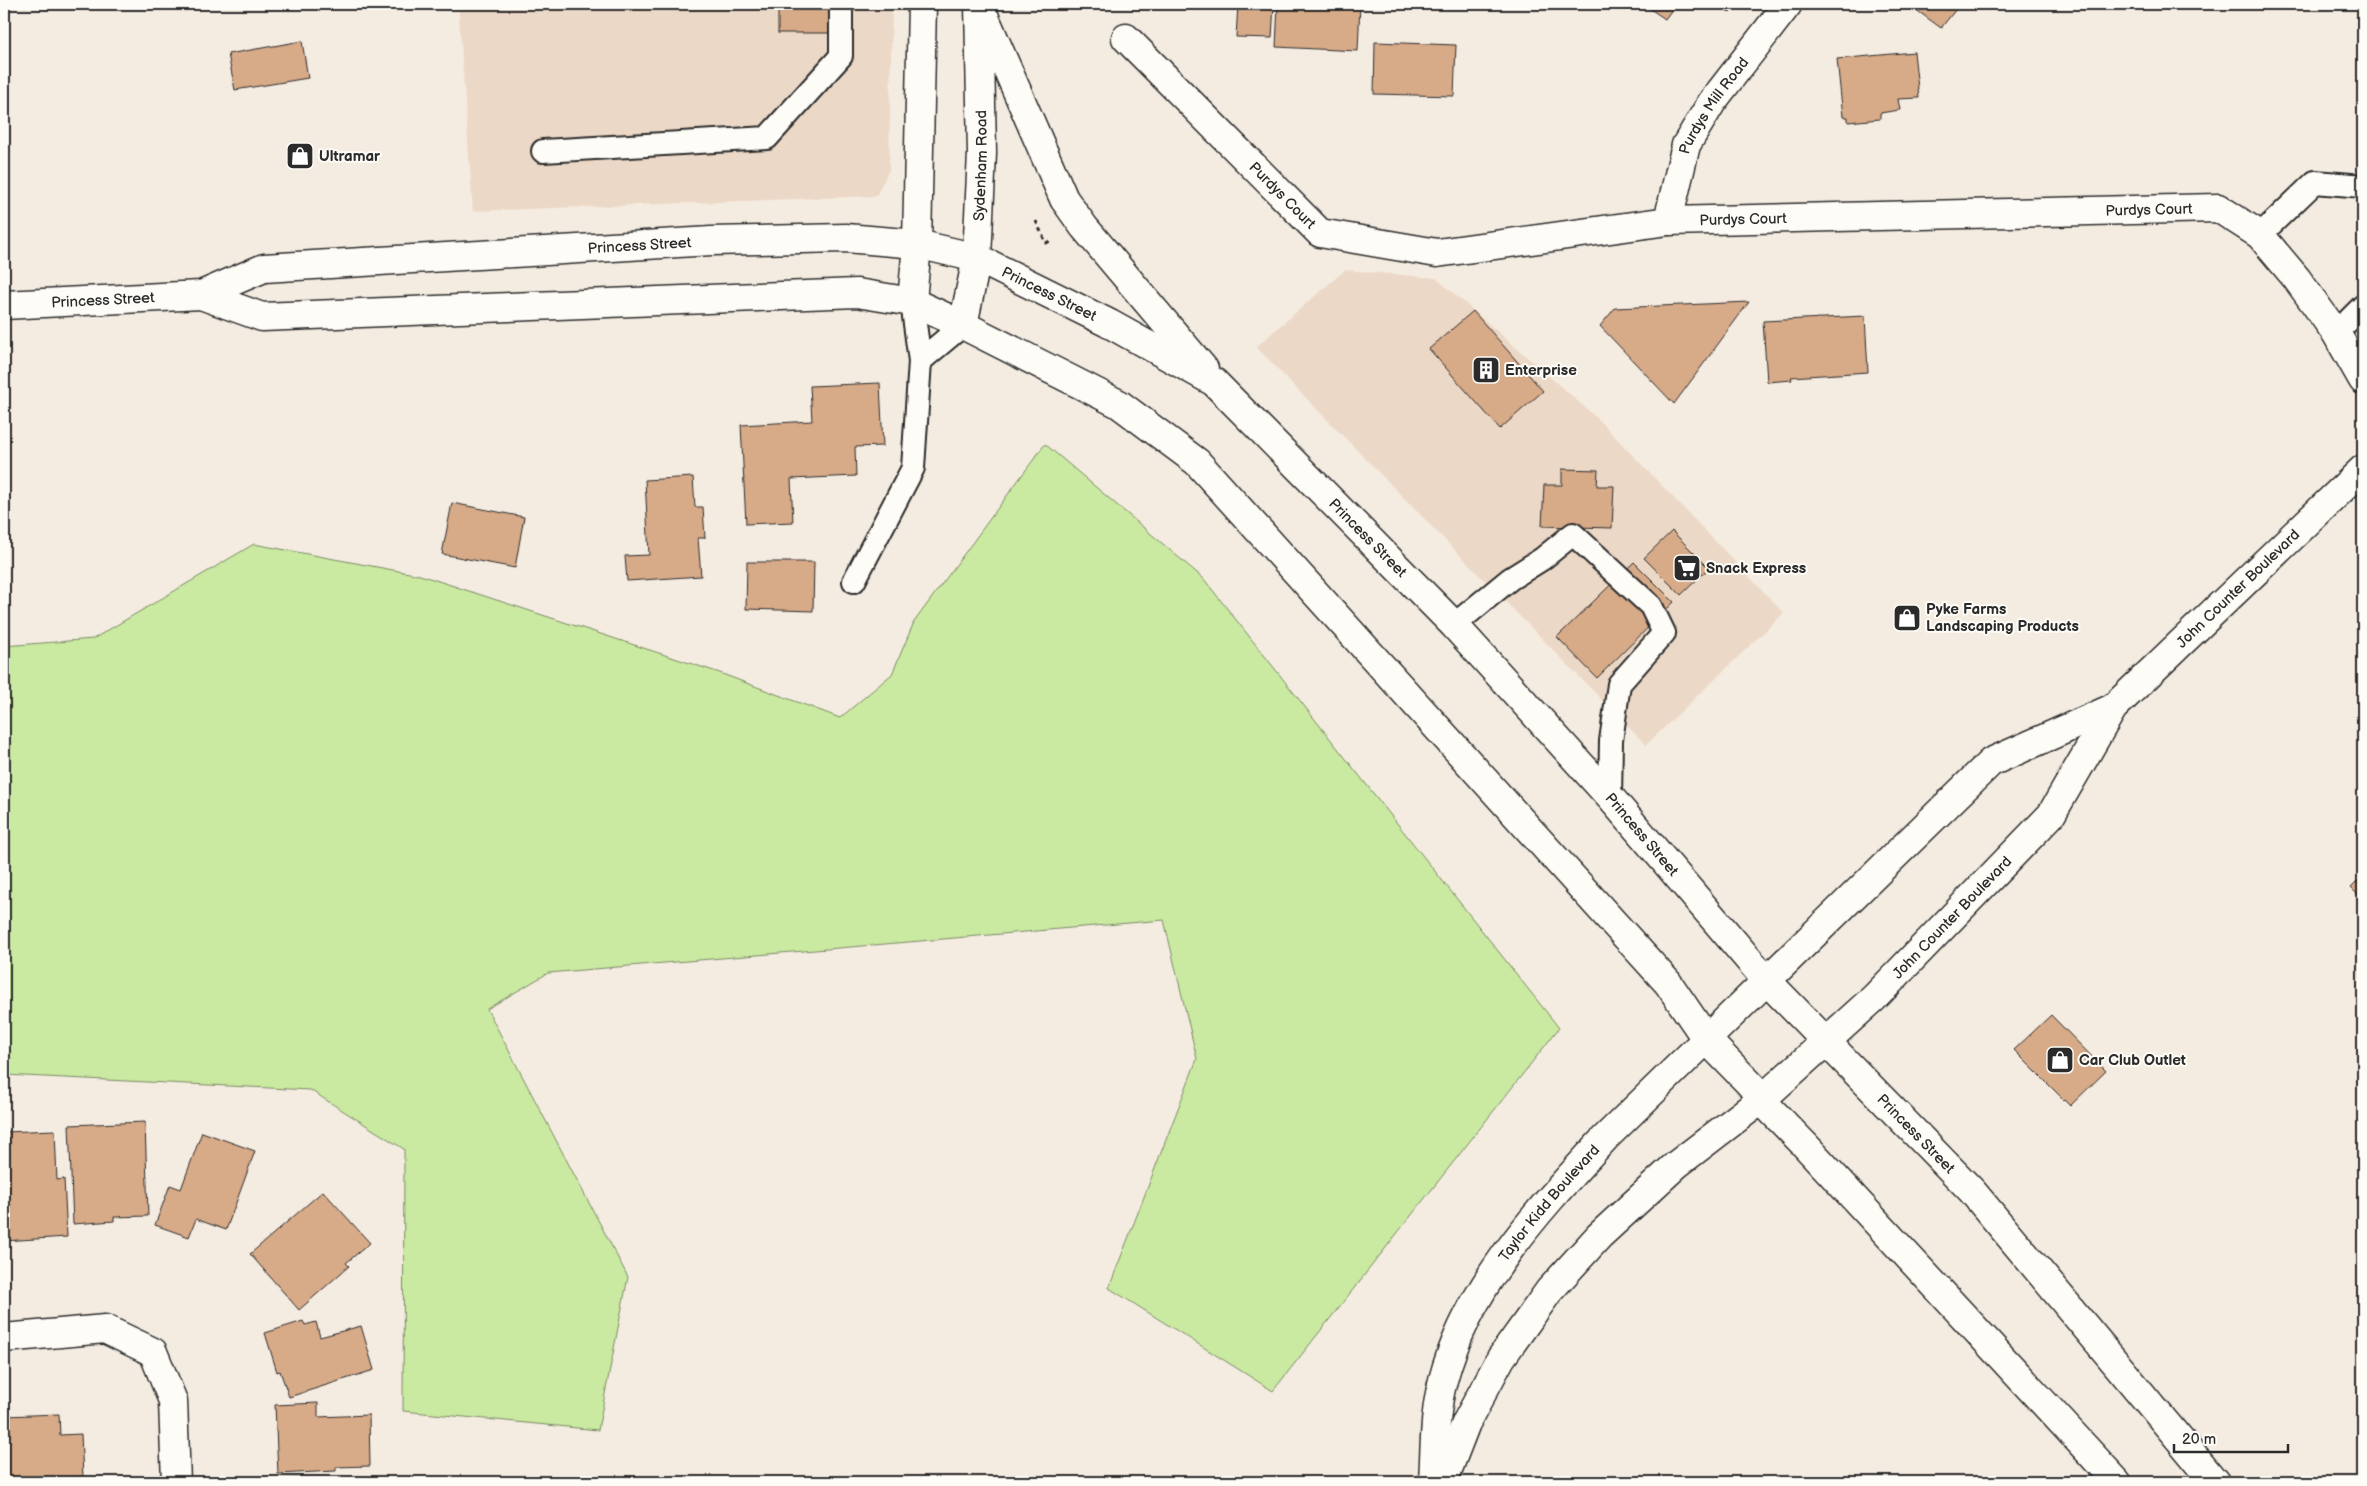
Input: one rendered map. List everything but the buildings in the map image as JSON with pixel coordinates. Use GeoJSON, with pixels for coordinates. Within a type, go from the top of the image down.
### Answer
{"type":"FeatureCollection","features":[{"type":"Feature","properties":{"kind":"main road"},"geometry":{"type":"LineString","coordinates":[[912,302],[917,244],[922,4]]}},
{"type":"Feature","properties":{"kind":"main road"},"geometry":{"type":"LineString","coordinates":[[979,4],[1064,199],[1084,227],[1214,382]]}},
{"type":"Feature","properties":{"kind":"main road","name":"Sydenham Road"},"geometry":{"type":"LineString","coordinates":[[963,324],[977,258],[982,153],[979,4]]}},
{"type":"Feature","properties":{"kind":"main road","name":"Purdys Mill Road"},"geometry":{"type":"LineString","coordinates":[[1668,221],[1686,145],[1712,102],[1788,4]]}},
{"type":"Feature","properties":{"kind":"main road","name":"Purdys Court"},"geometry":{"type":"LineString","coordinates":[[1126,38],[1320,233],[1437,253],[1668,221],[2218,208],[2260,235],[2297,279],[2336,333],[2363,380]]}},
{"type":"Feature","properties":{"kind":"main road","name":"Princess Street"},"geometry":{"type":"LineString","coordinates":[[4,305],[201,295],[264,268],[712,241],[846,238],[917,244],[977,258],[1110,324],[1214,382],[1454,625],[1610,797],[1768,980],[1972,1190],[2215,1482]]}},
{"type":"Feature","properties":{"kind":"main road","name":"Princess Street"},"geometry":{"type":"LineString","coordinates":[[201,295],[262,317],[857,293],[912,302],[963,324],[1119,404],[1197,462],[1668,983],[1707,1040],[1751,1085],[1761,1100],[2117,1482]]}},
{"type":"Feature","properties":{"kind":"main road","name":"John Counter Boulevard"},"geometry":{"type":"LineString","coordinates":[[1761,1100],[1874,998],[2051,815],[2113,708],[2363,469]]}},
{"type":"Feature","properties":{"kind":"main road","name":"John Counter Boulevard"},"geometry":{"type":"LineString","coordinates":[[1768,980],[1991,762],[2113,708]]}},
{"type":"Feature","properties":{"kind":"main road","name":"Taylor Kidd Boulevard"},"geometry":{"type":"LineString","coordinates":[[1434,1482],[1436,1422],[1443,1381],[1454,1347],[1477,1300],[1500,1264],[1552,1196],[1605,1138],[1768,980]]}},
{"type":"Feature","properties":{"kind":"main road"},"geometry":{"type":"LineString","coordinates":[[1443,1482],[1466,1423],[1501,1358],[1549,1291],[1599,1236],[1676,1165],[1761,1100]]}},
{"type":"Feature","properties":{"kind":"main road"},"geometry":{"type":"LineString","coordinates":[[4,1338],[105,1330],[153,1352],[172,1401],[176,1482]]}},
{"type":"Feature","properties":{"kind":"lane"},"geometry":{"type":"LineString","coordinates":[[543,151],[767,138],[841,56],[841,4]]}},
{"type":"Feature","properties":{"kind":"lane"},"geometry":{"type":"LineString","coordinates":[[2260,235],[2316,182],[2363,186]]}},
{"type":"Feature","properties":{"kind":"lane"},"geometry":{"type":"LineString","coordinates":[[854,582],[913,468],[920,361],[912,302]]}},
{"type":"Feature","properties":{"kind":"lane"},"geometry":{"type":"LineString","coordinates":[[2336,333],[2363,306]]}},
{"type":"Feature","properties":{"kind":"lane"},"geometry":{"type":"LineString","coordinates":[[920,361],[963,324]]}},
{"type":"Feature","properties":{"kind":"lane"},"geometry":{"type":"LineString","coordinates":[[1454,625],[1510,579],[1542,559],[1573,534],[1651,606],[1664,634],[1619,684],[1611,741],[1610,797]]}},
{"type":"Feature","properties":{"kind":"shaded area"},"geometry":{"type":"Polygon","coordinates":[[[458,4],[892,4],[889,170],[876,196],[473,211],[458,4]]]}},
{"type":"Feature","properties":{"kind":"shaded area"},"geometry":{"type":"Polygon","coordinates":[[[1345,270],[1436,278],[1597,418],[1784,613],[1646,745],[1256,347],[1345,270]]]}},
{"type":"Feature","properties":{"kind":"green space"},"geometry":{"type":"Polygon","coordinates":[[[1045,444],[1203,578],[1559,1028],[1273,1391],[1109,1288],[1197,1059],[1164,920],[548,973],[487,1009],[628,1277],[598,1430],[403,1411],[404,1149],[310,1090],[4,1075],[4,646],[93,639],[254,544],[420,575],[717,672],[840,718],[892,674],[914,622],[1045,444]]]}},
{"type":"Feature","properties":{"kind":"place","name":"Ultramar"},"geometry":{"type":"Point","coordinates":[300,156]}},
{"type":"Feature","properties":{"kind":"place","name":"Enterprise"},"geometry":{"type":"Point","coordinates":[1486,370]}},
{"type":"Feature","properties":{"kind":"place","name":"Snack Express"},"geometry":{"type":"Point","coordinates":[1687,568]}},
{"type":"Feature","properties":{"kind":"place","name":"Pyke Farms Landscaping Products"},"geometry":{"type":"Point","coordinates":[1907,618]}},
{"type":"Feature","properties":{"kind":"place","name":"Car Club Outlet"},"geometry":{"type":"Point","coordinates":[2060,1060]}}]}
